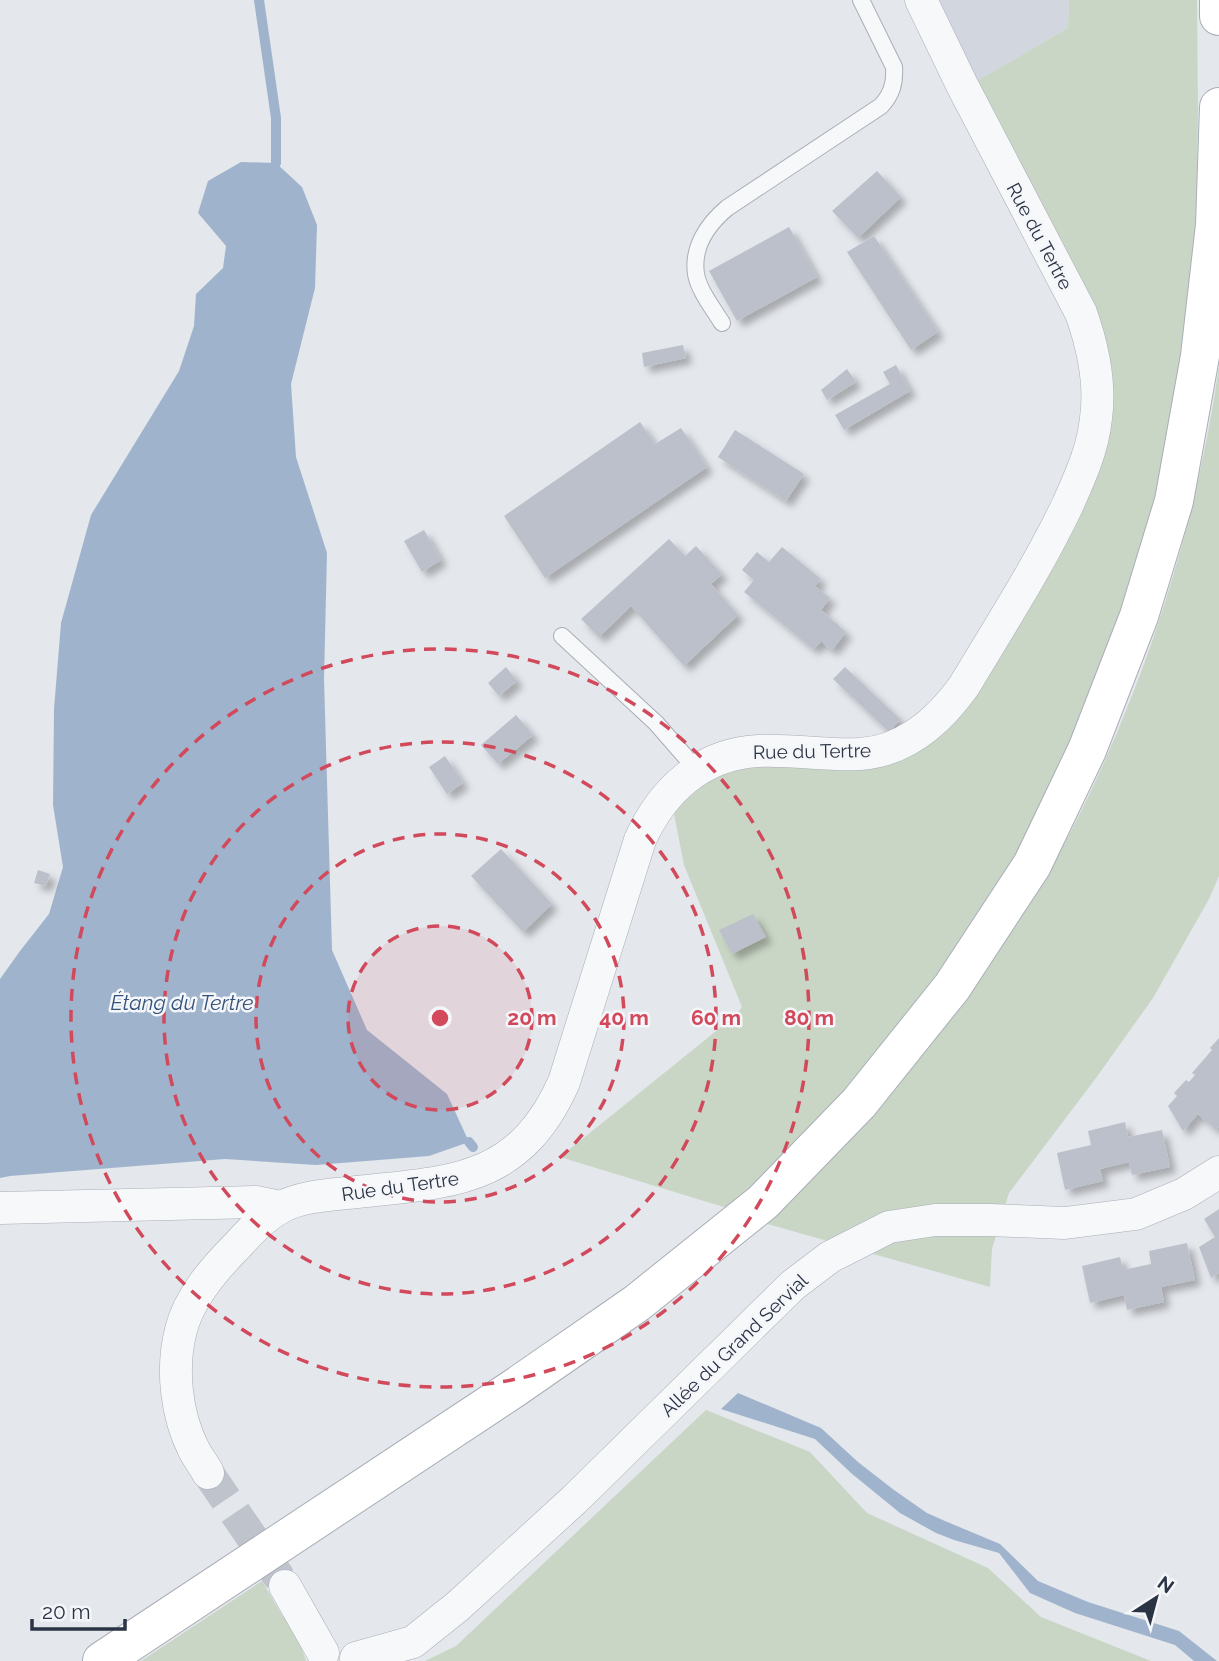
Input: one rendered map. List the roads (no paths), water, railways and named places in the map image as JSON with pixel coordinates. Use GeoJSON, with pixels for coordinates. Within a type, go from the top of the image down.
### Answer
{"type":"FeatureCollection","features":[{"type":"Feature","properties":{"kind":"main road"},"geometry":{"type":"LineString","coordinates":[[1219,0],[1219,16]]}},
{"type":"Feature","properties":{"kind":"main road"},"geometry":{"type":"LineString","coordinates":[[102,1661],[513,1389],[637,1303],[763,1202],[859,1103],[952,987],[1032,864],[1087,750],[1139,616],[1171,514],[1200,356],[1215,225],[1219,107]]}},
{"type":"Feature","properties":{"kind":"street","name":"Rue du Tertre"},"geometry":{"type":"LineString","coordinates":[[208,1473],[194,1450],[185,1427],[176,1378],[177,1354],[181,1329],[191,1305],[219,1264],[252,1230],[280,1207],[313,1197],[467,1177],[500,1161],[528,1140],[543,1123],[564,1082],[640,840],[663,800],[678,783],[697,770],[736,754],[757,751],[860,754],[878,751],[912,737],[950,706],[964,687],[1051,539],[1091,447],[1097,418],[1098,388],[1092,350],[1081,313],[962,85],[921,0]]}},
{"type":"Feature","properties":{"kind":"street","name":"Allée du Grand Servial"},"geometry":{"type":"LineString","coordinates":[[357,1660],[413,1642],[458,1606],[574,1500],[793,1285],[830,1257],[889,1227],[934,1220],[1065,1223],[1136,1214],[1184,1194],[1219,1172]]}},
{"type":"Feature","properties":{"kind":"street"},"geometry":{"type":"LineString","coordinates":[[0,1208],[256,1202],[280,1207]]}},
{"type":"Feature","properties":{"kind":"street"},"geometry":{"type":"LineString","coordinates":[[285,1586],[320,1657],[330,1649],[337,1648],[351,1653],[357,1660]]}},
{"type":"Feature","properties":{"kind":"lane"},"geometry":{"type":"LineString","coordinates":[[722,323],[696,275],[699,247],[714,219],[881,106],[892,89],[894,67],[861,0]]}},
{"type":"Feature","properties":{"kind":"lane"},"geometry":{"type":"LineString","coordinates":[[562,636],[656,723],[697,770]]}},
{"type":"Feature","properties":{"kind":"water","name":"Étang du Tertre"},"geometry":{"type":"Polygon","coordinates":[[[241,162],[276,163],[302,187],[317,225],[315,288],[291,384],[296,457],[327,553],[324,679],[332,950],[367,1030],[447,1094],[469,1142],[429,1156],[316,1165],[225,1159],[0,1178],[0,979],[49,914],[63,867],[53,805],[54,709],[61,623],[91,515],[179,371],[194,326],[196,294],[223,268],[226,246],[198,213],[208,181],[241,162]]]}},
{"type":"Feature","properties":{"kind":"water"},"geometry":{"type":"Polygon","coordinates":[[[738,1393],[821,1428],[894,1490],[927,1513],[1000,1544],[1038,1581],[1088,1602],[1179,1631],[1217,1661],[1194,1661],[1175,1645],[1075,1613],[1030,1593],[999,1553],[936,1533],[900,1513],[815,1439],[721,1409],[738,1393]]]}},
{"type":"Feature","properties":{"kind":"waterway"},"geometry":{"type":"LineString","coordinates":[[259,0],[276,118],[276,163]]}},
{"type":"Feature","properties":{"kind":"waterway"},"geometry":{"type":"LineString","coordinates":[[469,1142],[473,1147]]}},
{"type":"Feature","properties":{"kind":"tunnel"},"geometry":{"type":"LineString","coordinates":[[208,1473],[285,1586]]}}]}
